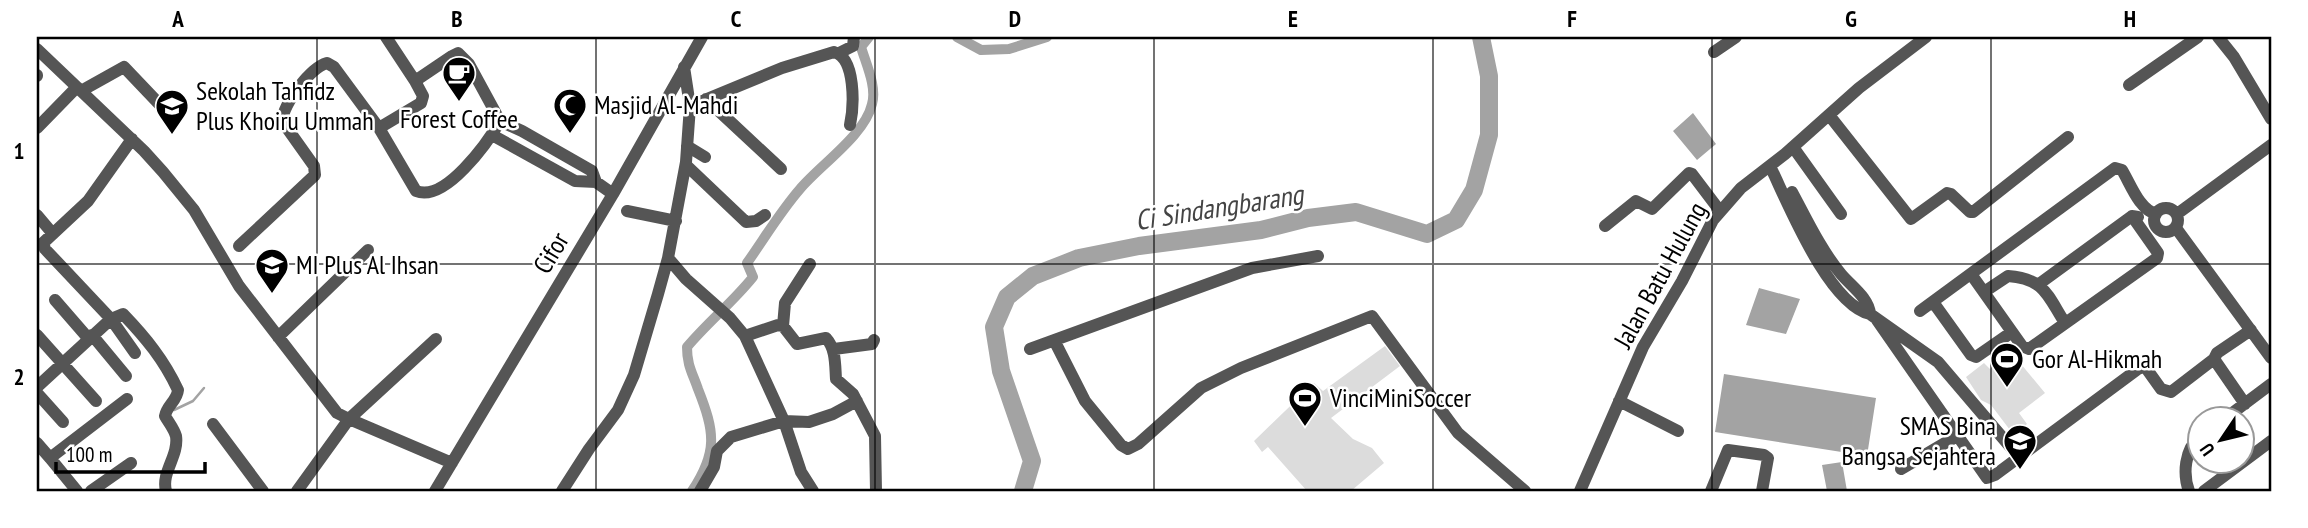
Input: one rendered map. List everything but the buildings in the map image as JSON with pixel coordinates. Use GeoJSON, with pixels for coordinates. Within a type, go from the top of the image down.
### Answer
{"type":"FeatureCollection","features":[{"type":"Feature","properties":{"kind":"street"},"geometry":{"type":"LineString","coordinates":[[379,128],[421,103],[423,96],[386,37]]}},
{"type":"Feature","properties":{"kind":"street"},"geometry":{"type":"LineString","coordinates":[[690,106],[821,54],[839,53],[853,46],[854,37]]}},
{"type":"Feature","properties":{"kind":"street"},"geometry":{"type":"LineString","coordinates":[[1714,52],[1736,37]]}},
{"type":"Feature","properties":{"kind":"street","name":"Jalan Batu Hulung"},"geometry":{"type":"LineString","coordinates":[[1585,489],[1643,347],[1682,281],[1709,226],[1720,211],[1741,188],[1773,164],[1859,88],[1926,37]]}},
{"type":"Feature","properties":{"kind":"street"},"geometry":{"type":"LineString","coordinates":[[2129,85],[2197,37]]}},
{"type":"Feature","properties":{"kind":"street"},"geometry":{"type":"LineString","coordinates":[[2218,37],[2234,57],[2271,119]]}},
{"type":"Feature","properties":{"kind":"street","name":"Cifor"},"geometry":{"type":"LineString","coordinates":[[435,491],[613,194],[697,40]]}},
{"type":"Feature","properties":{"kind":"street"},"geometry":{"type":"LineString","coordinates":[[37,49],[163,172],[194,210],[239,286],[337,413],[452,463]]}},
{"type":"Feature","properties":{"kind":"street"},"geometry":{"type":"LineString","coordinates":[[415,81],[452,56],[458,53],[462,55],[500,121],[592,171],[596,182]]}},
{"type":"Feature","properties":{"kind":"street"},"geometry":{"type":"LineString","coordinates":[[839,53],[846,61],[854,98],[850,125]]}},
{"type":"Feature","properties":{"kind":"street"},"geometry":{"type":"LineString","coordinates":[[239,246],[315,175],[314,166],[282,121],[283,113],[296,90],[320,65],[327,63],[334,66],[379,128],[416,191],[422,193],[442,186],[458,176],[492,135],[500,121]]}},
{"type":"Feature","properties":{"kind":"street"},"geometry":{"type":"LineString","coordinates":[[37,128],[79,89],[124,67],[164,108]]}},
{"type":"Feature","properties":{"kind":"street"},"geometry":{"type":"LineString","coordinates":[[562,491],[618,410],[634,376],[668,258],[686,166],[690,106],[684,67]]}},
{"type":"Feature","properties":{"kind":"street"},"geometry":{"type":"LineString","coordinates":[[706,99],[781,169]]}},
{"type":"Feature","properties":{"kind":"street"},"geometry":{"type":"LineString","coordinates":[[1829,115],[1911,219],[1947,192],[1973,212],[2068,137]]}},
{"type":"Feature","properties":{"kind":"street"},"geometry":{"type":"LineString","coordinates":[[492,135],[575,181],[596,182],[613,194]]}},
{"type":"Feature","properties":{"kind":"street"},"geometry":{"type":"LineString","coordinates":[[37,237],[51,231],[78,212],[132,139]]}},
{"type":"Feature","properties":{"kind":"street"},"geometry":{"type":"LineString","coordinates":[[2177,214],[2271,145]]}},
{"type":"Feature","properties":{"kind":"street"},"geometry":{"type":"LineString","coordinates":[[687,146],[705,157]]}},
{"type":"Feature","properties":{"kind":"street"},"geometry":{"type":"LineString","coordinates":[[1793,147],[1841,214]]}},
{"type":"Feature","properties":{"kind":"street"},"geometry":{"type":"LineString","coordinates":[[1773,164],[1824,250],[1843,276],[1866,300],[1874,317],[1987,478],[1995,475],[2143,367],[2165,392],[2171,392],[2251,330]]}},
{"type":"Feature","properties":{"kind":"street"},"geometry":{"type":"LineString","coordinates":[[686,166],[746,222],[756,221],[765,215]]}},
{"type":"Feature","properties":{"kind":"street"},"geometry":{"type":"LineString","coordinates":[[1920,311],[2115,168],[2122,170],[2142,204],[2155,218],[2158,229],[2170,232],[2176,228],[2177,214]]}},
{"type":"Feature","properties":{"kind":"street"},"geometry":{"type":"LineString","coordinates":[[1605,226],[1636,201],[1652,209],[1689,173],[1720,211]]}},
{"type":"Feature","properties":{"kind":"street"},"geometry":{"type":"LineString","coordinates":[[2039,284],[2132,216],[2155,218],[2165,208],[2177,214]]}},
{"type":"Feature","properties":{"kind":"street"},"geometry":{"type":"LineString","coordinates":[[627,211],[676,221]]}},
{"type":"Feature","properties":{"kind":"street"},"geometry":{"type":"LineString","coordinates":[[37,215],[51,231]]}},
{"type":"Feature","properties":{"kind":"street"},"geometry":{"type":"LineString","coordinates":[[1972,274],[2022,346],[2029,349],[2157,258],[2158,253],[2132,216]]}},
{"type":"Feature","properties":{"kind":"street"},"geometry":{"type":"LineString","coordinates":[[2176,228],[2271,358]]}},
{"type":"Feature","properties":{"kind":"street"},"geometry":{"type":"LineString","coordinates":[[51,231],[44,247],[111,319],[135,353]]}},
{"type":"Feature","properties":{"kind":"street"},"geometry":{"type":"LineString","coordinates":[[278,337],[368,250]]}},
{"type":"Feature","properties":{"kind":"street"},"geometry":{"type":"LineString","coordinates":[[1030,349],[1252,268],[1318,256]]}},
{"type":"Feature","properties":{"kind":"street"},"geometry":{"type":"LineString","coordinates":[[668,258],[745,336],[784,421],[797,461],[813,491]]}},
{"type":"Feature","properties":{"kind":"street"},"geometry":{"type":"LineString","coordinates":[[810,264],[785,303],[783,326],[794,342],[801,344],[826,338],[834,349],[836,379],[858,401],[875,436],[876,491]]}},
{"type":"Feature","properties":{"kind":"street"},"geometry":{"type":"LineString","coordinates":[[1984,292],[2008,276],[2039,284],[2066,323]]}},
{"type":"Feature","properties":{"kind":"street"},"geometry":{"type":"LineString","coordinates":[[55,300],[126,376]]}},
{"type":"Feature","properties":{"kind":"street"},"geometry":{"type":"LineString","coordinates":[[1933,302],[1971,355],[1976,357],[2012,332]]}},
{"type":"Feature","properties":{"kind":"street"},"geometry":{"type":"LineString","coordinates":[[37,387],[90,336],[111,319],[123,314],[159,355],[178,390],[176,399],[165,416],[175,432],[176,442],[166,474],[166,491]]}},
{"type":"Feature","properties":{"kind":"street"},"geometry":{"type":"LineString","coordinates":[[1054,340],[1085,401],[1121,445],[1128,449],[1138,444],[1201,388],[1373,316],[1458,433],[1525,491]]}},
{"type":"Feature","properties":{"kind":"street"},"geometry":{"type":"LineString","coordinates":[[1874,317],[1938,362],[2020,457]]}},
{"type":"Feature","properties":{"kind":"street"},"geometry":{"type":"LineString","coordinates":[[745,336],[778,325],[783,326]]}},
{"type":"Feature","properties":{"kind":"street"},"geometry":{"type":"LineString","coordinates":[[37,335],[96,401]]}},
{"type":"Feature","properties":{"kind":"street"},"geometry":{"type":"LineString","coordinates":[[297,491],[349,419],[436,339]]}},
{"type":"Feature","properties":{"kind":"street"},"geometry":{"type":"LineString","coordinates":[[834,349],[872,344],[874,340]]}},
{"type":"Feature","properties":{"kind":"street"},"geometry":{"type":"LineString","coordinates":[[2214,359],[2245,404]]}},
{"type":"Feature","properties":{"kind":"street"},"geometry":{"type":"LineString","coordinates":[[2242,406],[2271,384]]}},
{"type":"Feature","properties":{"kind":"street"},"geometry":{"type":"LineString","coordinates":[[37,393],[63,422]]}},
{"type":"Feature","properties":{"kind":"street"},"geometry":{"type":"LineString","coordinates":[[50,458],[127,399]]}},
{"type":"Feature","properties":{"kind":"street"},"geometry":{"type":"LineString","coordinates":[[700,491],[714,467],[717,451],[731,437],[784,421],[809,422],[833,414],[858,401]]}},
{"type":"Feature","properties":{"kind":"street"},"geometry":{"type":"LineString","coordinates":[[1619,401],[1678,431]]}},
{"type":"Feature","properties":{"kind":"street"},"geometry":{"type":"LineString","coordinates":[[213,424],[262,491]]}},
{"type":"Feature","properties":{"kind":"street"},"geometry":{"type":"LineString","coordinates":[[1901,469],[1957,436]]}},
{"type":"Feature","properties":{"kind":"street"},"geometry":{"type":"LineString","coordinates":[[2204,491],[2271,441]]}},
{"type":"Feature","properties":{"kind":"street"},"geometry":{"type":"LineString","coordinates":[[37,443],[77,491]]}},
{"type":"Feature","properties":{"kind":"street"},"geometry":{"type":"LineString","coordinates":[[1712,491],[1728,450],[1764,454],[1768,458],[1762,491]]}},
{"type":"Feature","properties":{"kind":"street"},"geometry":{"type":"LineString","coordinates":[[91,491],[131,463]]}},
{"type":"Feature","properties":{"kind":"shaded area"},"geometry":{"type":"Polygon","coordinates":[[[1693,113],[1716,144],[1697,160],[1673,131],[1693,113]]]}},
{"type":"Feature","properties":{"kind":"shaded area"},"geometry":{"type":"Polygon","coordinates":[[[1759,288],[1800,299],[1786,334],[1746,325],[1759,288]]]}},
{"type":"Feature","properties":{"kind":"shaded area","name":"VinciMiniSoccer"},"geometry":{"type":"Polygon","coordinates":[[[1385,346],[1400,366],[1331,418],[1353,439],[1372,448],[1384,463],[1351,491],[1307,491],[1268,447],[1262,452],[1254,441],[1314,383],[1323,391],[1385,346]]]}},
{"type":"Feature","properties":{"kind":"shaded area","name":"Gor Al-Hikmah"},"geometry":{"type":"Polygon","coordinates":[[[2011,352],[2045,393],[2019,413],[2027,424],[2013,434],[1991,405],[1981,400],[1966,377],[1984,363],[1990,369],[2011,352]]]}},
{"type":"Feature","properties":{"kind":"shaded area"},"geometry":{"type":"Polygon","coordinates":[[[1724,374],[1876,398],[1867,456],[1715,432],[1724,374]]]}},
{"type":"Feature","properties":{"kind":"shaded area"},"geometry":{"type":"Polygon","coordinates":[[[1842,462],[1847,491],[1827,491],[1822,465],[1842,462]]]}},
{"type":"Feature","properties":{"kind":"waterway"},"geometry":{"type":"LineString","coordinates":[[692,491],[706,465],[711,442],[708,418],[690,368],[687,347],[753,277],[747,263],[779,216],[868,116],[873,90],[861,47],[869,37]]}},
{"type":"Feature","properties":{"kind":"waterway"},"geometry":{"type":"LineString","coordinates":[[957,37],[981,50],[1009,49],[1047,37]]}},
{"type":"Feature","properties":{"kind":"waterway","name":"Ci Sindangbarang"},"geometry":{"type":"LineString","coordinates":[[1023,491],[1032,461],[1001,371],[994,327],[1007,297],[1033,276],[1079,258],[1139,246],[1261,230],[1308,218],[1356,212],[1427,234],[1456,220],[1474,190],[1489,135],[1489,76],[1481,37]]}},
{"type":"Feature","properties":{"kind":"waterway"},"geometry":{"type":"LineString","coordinates":[[174,410],[193,401],[204,388]]}},
{"type":"Feature","properties":{"kind":"place","name":"Forest Coffee"},"geometry":{"type":"Point","coordinates":[459,103]}},
{"type":"Feature","properties":{"kind":"place","name":"Masjid Al-Mahdi"},"geometry":{"type":"Point","coordinates":[570,135]}},
{"type":"Feature","properties":{"kind":"place","name":"Sekolah Tahfidz Plus Khoiru Ummah"},"geometry":{"type":"Point","coordinates":[172,136]}},
{"type":"Feature","properties":{"kind":"place","name":"MI Plus Al Ihsan"},"geometry":{"type":"Point","coordinates":[272,295]}},
{"type":"Feature","properties":{"kind":"place","name":"Gor Al-Hikmah"},"geometry":{"type":"Point","coordinates":[2007,389]}},
{"type":"Feature","properties":{"kind":"place","name":"VinciMiniSoccer"},"geometry":{"type":"Point","coordinates":[1305,428]}},
{"type":"Feature","properties":{"kind":"place","name":"SMAS Bina Bangsa Sejahtera"},"geometry":{"type":"Point","coordinates":[2020,471]}}]}
